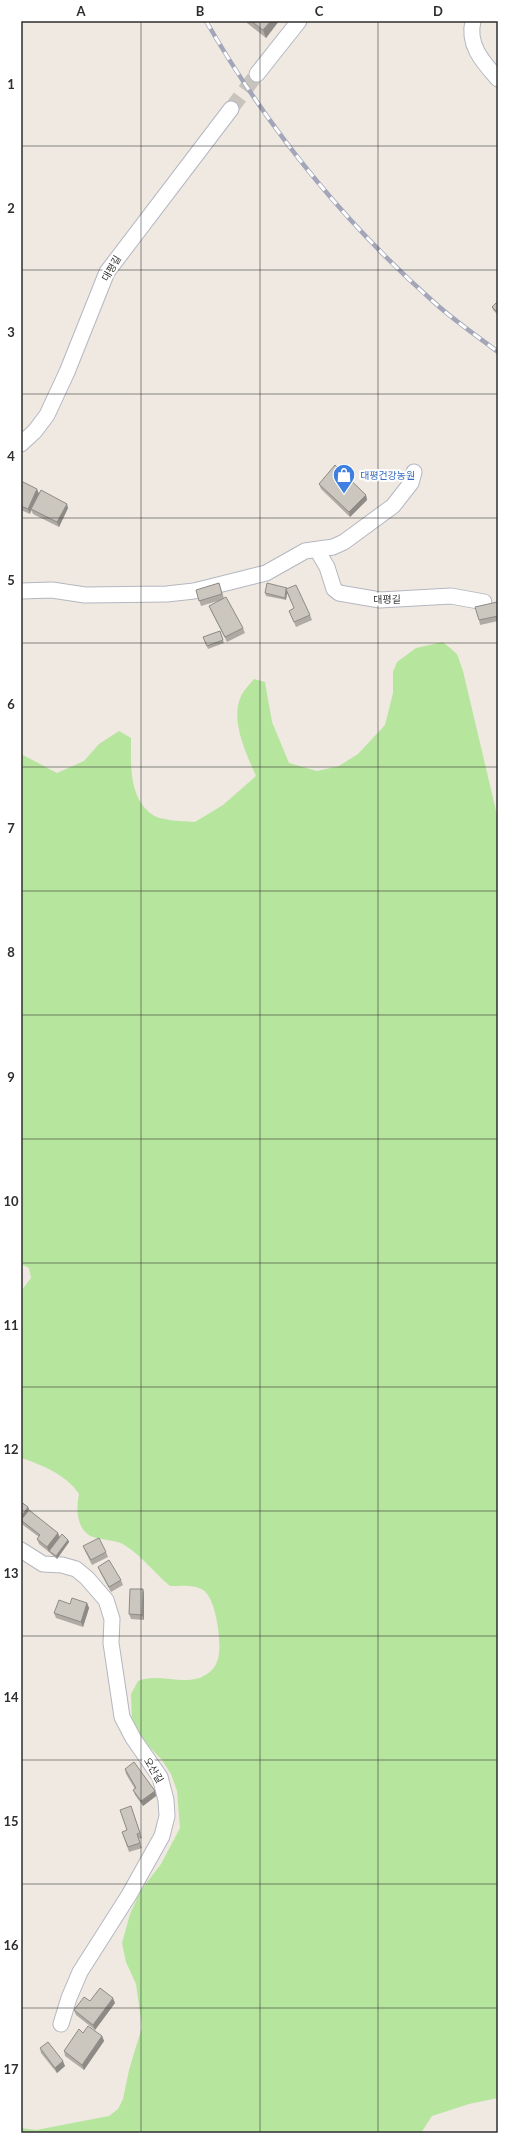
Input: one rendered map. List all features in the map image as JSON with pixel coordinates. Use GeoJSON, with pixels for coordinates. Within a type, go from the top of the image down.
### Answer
{"type":"FeatureCollection","features":[{"type":"Feature","properties":{"kind":"lane"},"geometry":{"type":"LineString","coordinates":[[257,74],[299,21]]}},
{"type":"Feature","properties":{"kind":"lane"},"geometry":{"type":"LineString","coordinates":[[473,21],[471,32],[476,50],[483,62],[498,79]]}},
{"type":"Feature","properties":{"kind":"lane","name":"대평길"},"geometry":{"type":"LineString","coordinates":[[21,444],[35,431],[47,415],[67,372],[107,272],[126,243],[231,109]]}},
{"type":"Feature","properties":{"kind":"lane"},"geometry":{"type":"LineString","coordinates":[[21,591],[52,590],[85,595],[167,594],[194,591],[266,573],[305,551],[333,547],[344,542],[381,516],[404,494],[411,483],[414,472]]}},
{"type":"Feature","properties":{"kind":"lane","name":"대평길"},"geometry":{"type":"LineString","coordinates":[[317,550],[327,567],[334,589],[339,593],[380,600],[451,596],[484,602]]}},
{"type":"Feature","properties":{"kind":"lane","name":"오산길"},"geometry":{"type":"LineString","coordinates":[[21,1550],[43,1564],[62,1565],[76,1569],[87,1578],[106,1600],[112,1620],[111,1643],[122,1717],[132,1738],[160,1776],[166,1800],[167,1816],[162,1836],[129,1895],[80,1972],[69,1998],[61,2024]]}},
{"type":"Feature","properties":{"kind":"green space"},"geometry":{"type":"Polygon","coordinates":[[[443,642],[457,654],[463,671],[498,819],[498,2098],[469,2104],[432,2116],[421,2133],[21,2133],[21,2128],[36,2130],[109,2116],[118,2109],[123,2099],[129,2070],[142,2027],[136,1984],[126,1962],[122,1943],[130,1914],[141,1890],[161,1864],[180,1828],[177,1791],[171,1774],[162,1760],[138,1735],[132,1721],[131,1694],[138,1681],[155,1678],[191,1680],[207,1674],[217,1663],[219,1639],[217,1619],[208,1594],[199,1588],[191,1586],[170,1586],[137,1554],[126,1546],[119,1542],[93,1537],[87,1534],[78,1518],[79,1494],[74,1488],[61,1476],[21,1458],[21,1291],[31,1278],[29,1268],[21,1264],[21,754],[57,773],[84,761],[99,744],[119,731],[131,738],[131,769],[135,790],[145,808],[157,817],[195,822],[223,805],[256,776],[240,736],[237,714],[238,704],[242,694],[254,679],[265,682],[272,722],[289,763],[317,771],[339,766],[358,754],[385,725],[393,693],[393,672],[397,662],[416,648],[443,642]]]}},
{"type":"Feature","properties":{"kind":"building"},"geometry":{"type":"Polygon","coordinates":[[[251,21],[271,21],[263,30],[251,21]]]}},
{"type":"Feature","properties":{"kind":"building"},"geometry":{"type":"Polygon","coordinates":[[[498,301],[498,313],[492,307],[498,301]]]}},
{"type":"Feature","properties":{"kind":"building"},"geometry":{"type":"Polygon","coordinates":[[[335,465],[366,495],[349,512],[319,484],[335,465]]]}},
{"type":"Feature","properties":{"kind":"building"},"geometry":{"type":"Polygon","coordinates":[[[21,481],[37,489],[28,509],[21,506],[21,481]]]}},
{"type":"Feature","properties":{"kind":"building"},"geometry":{"type":"Polygon","coordinates":[[[41,490],[67,504],[57,522],[31,509],[41,490]]]}},
{"type":"Feature","properties":{"kind":"building"},"geometry":{"type":"Polygon","coordinates":[[[219,583],[222,594],[199,601],[196,590],[219,583]]]}},
{"type":"Feature","properties":{"kind":"building"},"geometry":{"type":"Polygon","coordinates":[[[267,583],[287,588],[285,598],[265,593],[267,583]]]}},
{"type":"Feature","properties":{"kind":"building"},"geometry":{"type":"Polygon","coordinates":[[[296,585],[310,615],[294,622],[289,611],[294,608],[286,589],[296,585]]]}},
{"type":"Feature","properties":{"kind":"building"},"geometry":{"type":"Polygon","coordinates":[[[226,597],[243,628],[225,637],[209,606],[226,597]]]}},
{"type":"Feature","properties":{"kind":"building"},"geometry":{"type":"Polygon","coordinates":[[[497,602],[498,616],[479,620],[475,607],[497,602]]]}},
{"type":"Feature","properties":{"kind":"building"},"geometry":{"type":"Polygon","coordinates":[[[220,631],[223,640],[207,646],[203,637],[220,631]]]}},
{"type":"Feature","properties":{"kind":"building"},"geometry":{"type":"Polygon","coordinates":[[[21,1502],[28,1507],[21,1517],[21,1502]]]}},
{"type":"Feature","properties":{"kind":"building"},"geometry":{"type":"Polygon","coordinates":[[[29,1510],[58,1533],[47,1547],[37,1539],[40,1535],[21,1520],[29,1510]]]}},
{"type":"Feature","properties":{"kind":"building"},"geometry":{"type":"Polygon","coordinates":[[[62,1534],[68,1540],[56,1556],[49,1551],[62,1534]]]}},
{"type":"Feature","properties":{"kind":"building"},"geometry":{"type":"Polygon","coordinates":[[[99,1538],[106,1552],[91,1560],[83,1546],[99,1538]]]}},
{"type":"Feature","properties":{"kind":"building"},"geometry":{"type":"Polygon","coordinates":[[[109,1560],[121,1580],[109,1587],[98,1567],[109,1560]]]}},
{"type":"Feature","properties":{"kind":"building"},"geometry":{"type":"Polygon","coordinates":[[[130,1589],[143,1589],[142,1615],[129,1614],[130,1589]]]}},
{"type":"Feature","properties":{"kind":"building"},"geometry":{"type":"Polygon","coordinates":[[[72,1598],[87,1603],[81,1622],[54,1613],[59,1600],[70,1604],[72,1598]]]}},
{"type":"Feature","properties":{"kind":"building"},"geometry":{"type":"Polygon","coordinates":[[[134,1762],[155,1791],[141,1801],[133,1790],[136,1788],[125,1769],[134,1762]]]}},
{"type":"Feature","properties":{"kind":"building"},"geometry":{"type":"Polygon","coordinates":[[[131,1806],[140,1833],[137,1834],[140,1843],[128,1847],[122,1832],[127,1830],[120,1810],[131,1806]]]}},
{"type":"Feature","properties":{"kind":"building"},"geometry":{"type":"Polygon","coordinates":[[[100,1988],[113,1998],[93,2025],[74,2010],[84,1997],[90,2001],[100,1988]]]}},
{"type":"Feature","properties":{"kind":"building"},"geometry":{"type":"Polygon","coordinates":[[[88,2026],[102,2036],[82,2065],[64,2051],[79,2029],[83,2033],[88,2026]]]}},
{"type":"Feature","properties":{"kind":"building"},"geometry":{"type":"Polygon","coordinates":[[[48,2042],[63,2061],[55,2068],[40,2048],[48,2042]]]}},
{"type":"Feature","properties":{"kind":"tunnel"},"geometry":{"type":"LineString","coordinates":[[231,109],[257,74]]}},
{"type":"Feature","properties":{"kind":"railway"},"geometry":{"type":"LineString","coordinates":[[206,21],[255,99],[281,136],[339,207],[402,273],[436,304],[498,352]]}},
{"type":"Feature","properties":{"kind":"place","name":"대평건강농원"},"geometry":{"type":"Point","coordinates":[344,494]}}]}
